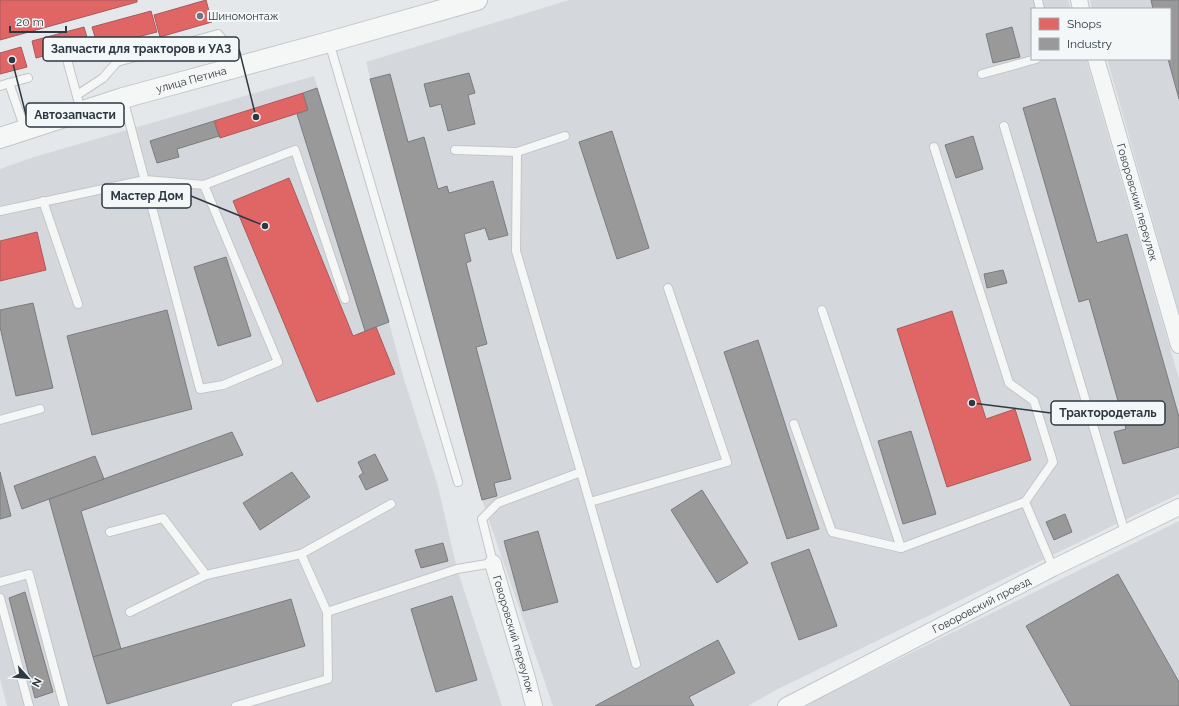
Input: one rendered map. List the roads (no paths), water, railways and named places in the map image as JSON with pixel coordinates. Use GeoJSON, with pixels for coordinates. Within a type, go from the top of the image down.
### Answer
{"type":"FeatureCollection","features":[{"type":"Feature","properties":{"kind":"street","name":"улица Петина"},"geometry":{"type":"LineString","coordinates":[[0,138],[25,129],[79,103],[123,98],[329,42],[471,1]]}},
{"type":"Feature","properties":{"kind":"street","name":"Говоровский переулок"},"geometry":{"type":"LineString","coordinates":[[1096,60],[1179,345]]}},
{"type":"Feature","properties":{"kind":"street","name":"Говоровский проезд"},"geometry":{"type":"LineString","coordinates":[[786,706],[1053,568],[1179,507]]}},
{"type":"Feature","properties":{"kind":"street","name":"Говоровский переулок"},"geometry":{"type":"LineString","coordinates":[[493,563],[534,706]]}},
{"type":"Feature","properties":{"kind":"lane"},"geometry":{"type":"LineString","coordinates":[[79,103],[117,62],[218,34],[244,65]]}},
{"type":"Feature","properties":{"kind":"lane"},"geometry":{"type":"LineString","coordinates":[[329,42],[458,482]]}},
{"type":"Feature","properties":{"kind":"lane"},"geometry":{"type":"LineString","coordinates":[[982,74],[1032,60]]}},
{"type":"Feature","properties":{"kind":"lane"},"geometry":{"type":"LineString","coordinates":[[68,63],[79,103]]}},
{"type":"Feature","properties":{"kind":"lane"},"geometry":{"type":"LineString","coordinates":[[0,86],[28,78]]}},
{"type":"Feature","properties":{"kind":"lane"},"geometry":{"type":"LineString","coordinates":[[9,83],[25,129]]}},
{"type":"Feature","properties":{"kind":"lane"},"geometry":{"type":"LineString","coordinates":[[123,98],[200,389],[223,385],[278,362],[204,185]]}},
{"type":"Feature","properties":{"kind":"lane"},"geometry":{"type":"LineString","coordinates":[[1004,126],[1125,533]]}},
{"type":"Feature","properties":{"kind":"lane"},"geometry":{"type":"LineString","coordinates":[[455,150],[517,152],[565,136]]}},
{"type":"Feature","properties":{"kind":"lane"},"geometry":{"type":"LineString","coordinates":[[794,424],[832,532],[901,548],[1025,502],[1053,462],[1034,400],[1009,383],[934,147]]}},
{"type":"Feature","properties":{"kind":"lane"},"geometry":{"type":"LineString","coordinates":[[0,210],[145,180],[204,185],[295,150],[345,299]]}},
{"type":"Feature","properties":{"kind":"lane"},"geometry":{"type":"LineString","coordinates":[[517,152],[516,251],[636,664]]}},
{"type":"Feature","properties":{"kind":"lane"},"geometry":{"type":"LineString","coordinates":[[43,201],[78,304]]}},
{"type":"Feature","properties":{"kind":"lane"},"geometry":{"type":"LineString","coordinates":[[590,502],[727,462],[668,288]]}},
{"type":"Feature","properties":{"kind":"lane"},"geometry":{"type":"LineString","coordinates":[[822,310],[901,548]]}},
{"type":"Feature","properties":{"kind":"lane"},"geometry":{"type":"LineString","coordinates":[[0,420],[40,409]]}},
{"type":"Feature","properties":{"kind":"lane"},"geometry":{"type":"LineString","coordinates":[[327,612],[457,569],[493,563],[482,519],[498,503],[581,472]]}},
{"type":"Feature","properties":{"kind":"lane"},"geometry":{"type":"LineString","coordinates":[[1025,502],[1053,568]]}},
{"type":"Feature","properties":{"kind":"lane"},"geometry":{"type":"LineString","coordinates":[[130,612],[206,575],[301,554],[391,504]]}},
{"type":"Feature","properties":{"kind":"lane"},"geometry":{"type":"LineString","coordinates":[[110,532],[163,518],[206,575]]}},
{"type":"Feature","properties":{"kind":"lane"},"geometry":{"type":"LineString","coordinates":[[236,706],[328,679],[327,612],[301,554]]}},
{"type":"Feature","properties":{"kind":"lane"},"geometry":{"type":"LineString","coordinates":[[0,582],[29,574],[64,706]]}},
{"type":"Feature","properties":{"kind":"lane"},"geometry":{"type":"LineString","coordinates":[[0,598],[29,706]]}},
{"type":"Feature","properties":{"kind":"place","name":"Шиномонтаж"},"geometry":{"type":"Point","coordinates":[200,16]}},
{"type":"Feature","properties":{"kind":"place","name":"Автозапчасти"},"geometry":{"type":"Point","coordinates":[12,60]}},
{"type":"Feature","properties":{"kind":"place","name":"Запчасти для тракторов и УАЗ"},"geometry":{"type":"Point","coordinates":[256,117]}},
{"type":"Feature","properties":{"kind":"place","name":"Мастер Дом"},"geometry":{"type":"Point","coordinates":[265,226]}},
{"type":"Feature","properties":{"kind":"place","name":"Трактородеталь"},"geometry":{"type":"Point","coordinates":[972,403]}}]}
